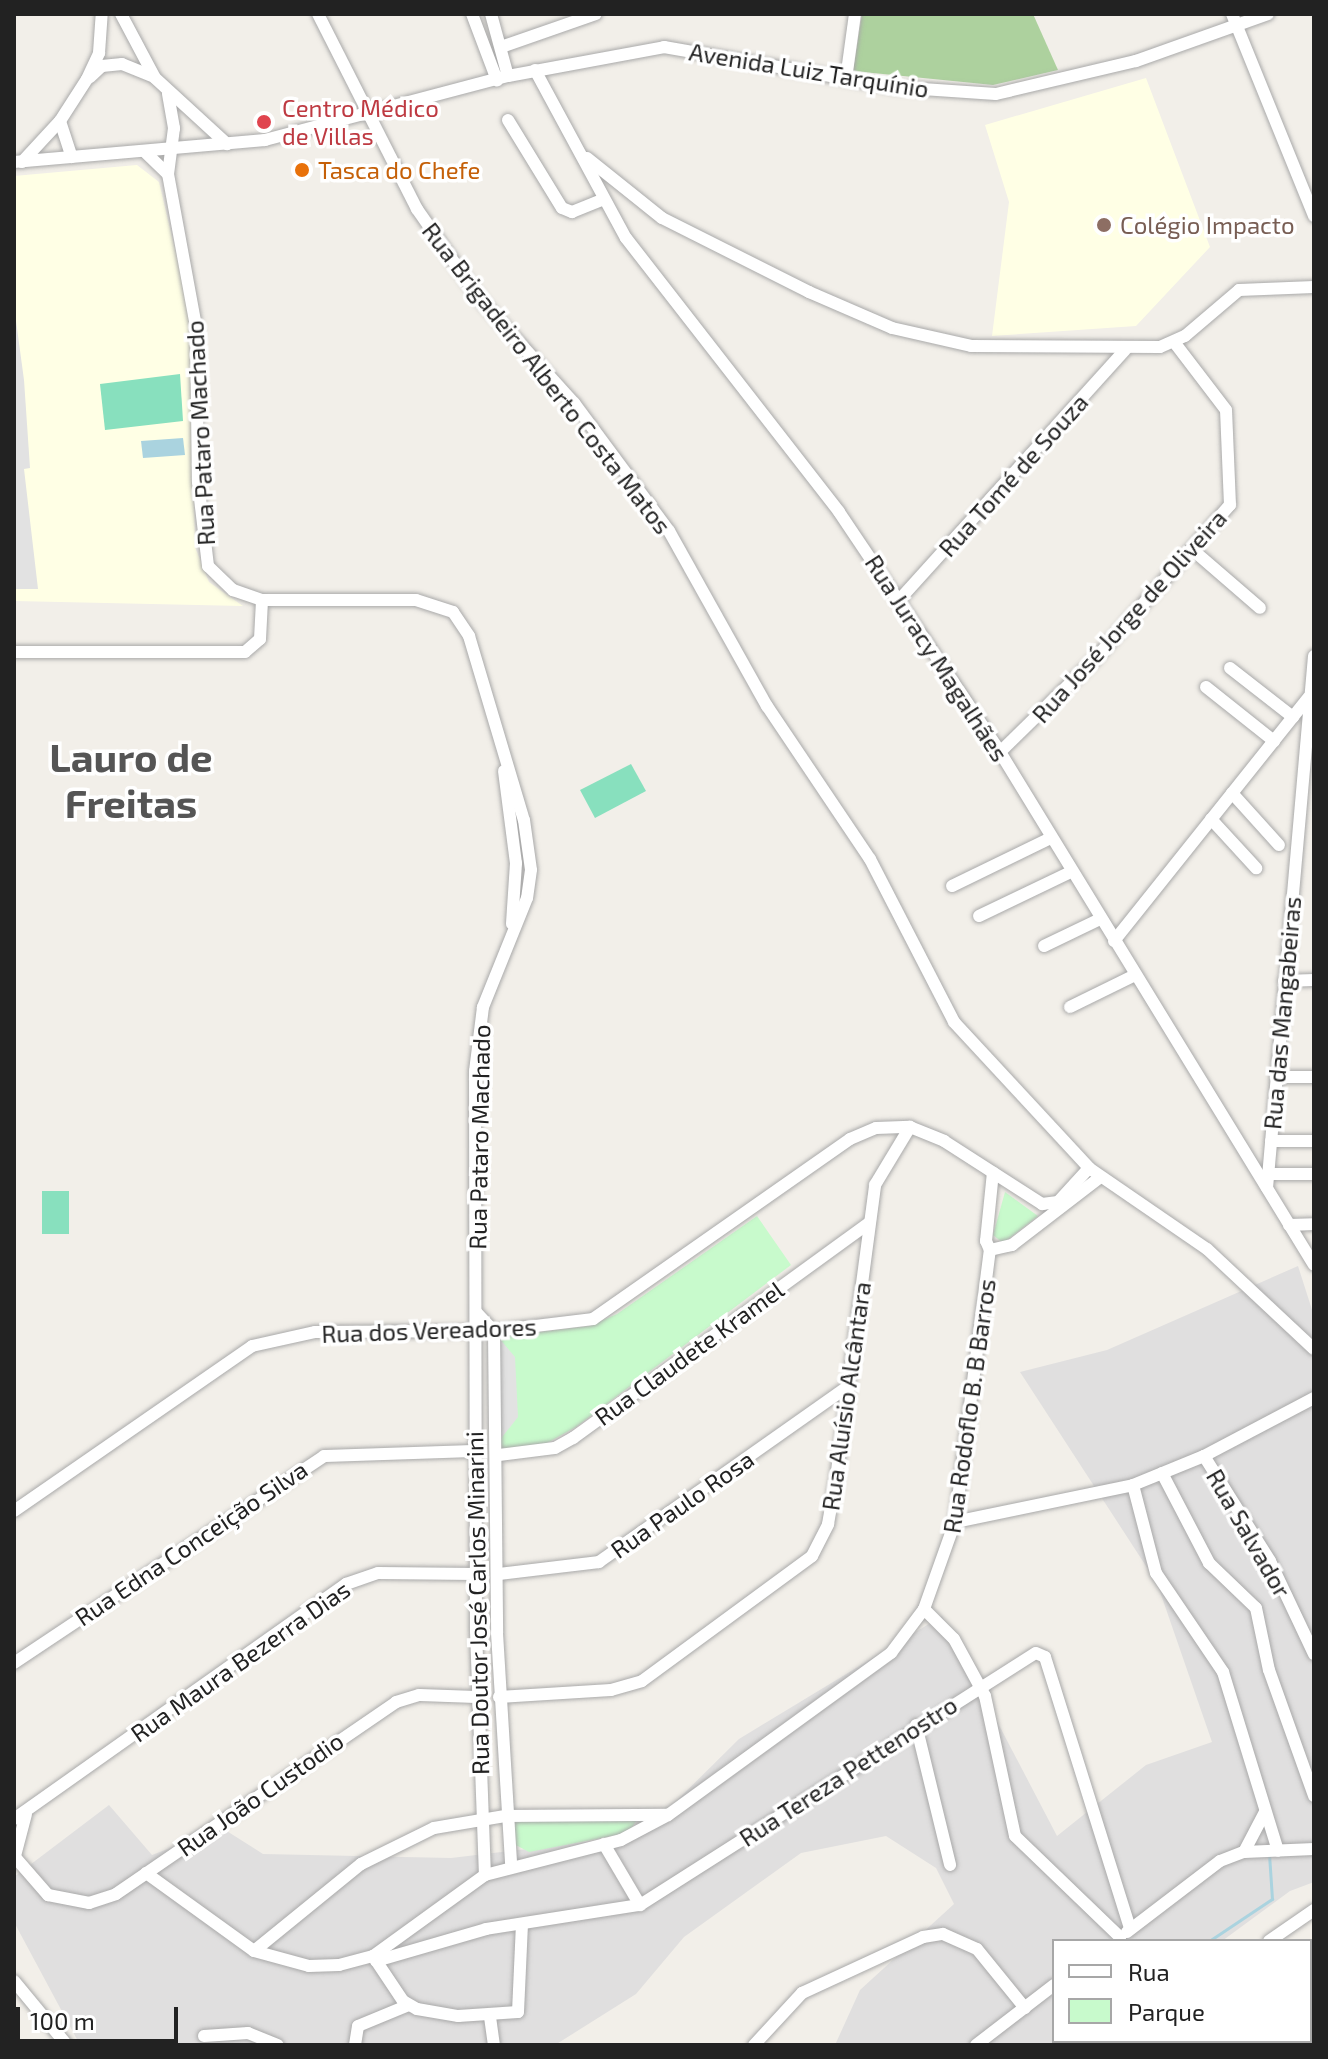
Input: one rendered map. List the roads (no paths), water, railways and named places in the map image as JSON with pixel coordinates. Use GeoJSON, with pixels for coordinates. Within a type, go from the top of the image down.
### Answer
{"type":"FeatureCollection","features":[{"type":"Feature","properties":{"kind":"street"},"geometry":{"type":"LineString","coordinates":[[18,162],[60,121],[87,79],[99,53],[102,14]]}},
{"type":"Feature","properties":{"kind":"street"},"geometry":{"type":"LineString","coordinates":[[121,14],[155,78],[168,94],[227,144]]}},
{"type":"Feature","properties":{"kind":"street","name":"Rua Brigadeiro Alberto Costa Matos"},"geometry":{"type":"LineString","coordinates":[[318,14],[389,163],[456,268],[574,403],[669,531],[767,706],[870,859],[954,1022],[1099,1178],[1207,1249],[1313,1347]]}},
{"type":"Feature","properties":{"kind":"street"},"geometry":{"type":"LineString","coordinates":[[472,14],[503,78]]}},
{"type":"Feature","properties":{"kind":"street"},"geometry":{"type":"LineString","coordinates":[[491,14],[504,46],[503,78]]}},
{"type":"Feature","properties":{"kind":"street"},"geometry":{"type":"LineString","coordinates":[[504,46],[596,14]]}},
{"type":"Feature","properties":{"kind":"street"},"geometry":{"type":"LineString","coordinates":[[846,79],[855,14]]}},
{"type":"Feature","properties":{"kind":"street","name":"Avenida Luiz Tarquínio"},"geometry":{"type":"LineString","coordinates":[[18,162],[227,144],[368,116],[535,70],[664,47],[846,79],[980,95],[1020,91],[1235,20],[1268,14]]}},
{"type":"Feature","properties":{"kind":"street"},"geometry":{"type":"LineString","coordinates":[[1235,20],[1314,216]]}},
{"type":"Feature","properties":{"kind":"street"},"geometry":{"type":"LineString","coordinates":[[478,30],[496,27]]}},
{"type":"Feature","properties":{"kind":"street"},"geometry":{"type":"LineString","coordinates":[[87,79],[102,66],[122,64],[155,78]]}},
{"type":"Feature","properties":{"kind":"street","name":"Rua Juracy Magalhães"},"geometry":{"type":"LineString","coordinates":[[535,70],[584,156],[602,200],[900,599],[1000,752],[1314,1265]]}},
{"type":"Feature","properties":{"kind":"street"},"geometry":{"type":"LineString","coordinates":[[168,94],[174,128],[148,152],[168,174]]}},
{"type":"Feature","properties":{"kind":"street"},"geometry":{"type":"LineString","coordinates":[[508,120],[562,208],[572,212],[602,200]]}},
{"type":"Feature","properties":{"kind":"street"},"geometry":{"type":"LineString","coordinates":[[60,121],[72,157]]}},
{"type":"Feature","properties":{"kind":"street","name":"Rua Pataro Machado"},"geometry":{"type":"LineString","coordinates":[[174,128],[168,174],[196,326],[202,548],[221,580],[262,600],[416,600],[453,612],[469,636],[527,839],[531,870],[504,965],[483,1007],[477,1036],[477,1313],[472,1330]]}},
{"type":"Feature","properties":{"kind":"street"},"geometry":{"type":"LineString","coordinates":[[584,156],[662,218],[892,328],[971,346],[1125,350],[1174,342],[1239,290],[1314,287]]}},
{"type":"Feature","properties":{"kind":"street","name":"Rua José Jorge de Oliveira"},"geometry":{"type":"LineString","coordinates":[[1000,752],[1194,551],[1230,505],[1230,429],[1218,394],[1174,342]]}},
{"type":"Feature","properties":{"kind":"street","name":"Rua Tomé de Souza"},"geometry":{"type":"LineString","coordinates":[[900,599],[1125,350]]}},
{"type":"Feature","properties":{"kind":"street"},"geometry":{"type":"LineString","coordinates":[[1194,551],[1260,608]]}},
{"type":"Feature","properties":{"kind":"street"},"geometry":{"type":"LineString","coordinates":[[14,652],[245,652],[260,639],[262,600]]}},
{"type":"Feature","properties":{"kind":"street","name":"Rua das Mangabeiras"},"geometry":{"type":"LineString","coordinates":[[1267,1188],[1314,656]]}},
{"type":"Feature","properties":{"kind":"street"},"geometry":{"type":"LineString","coordinates":[[1230,668],[1293,717]]}},
{"type":"Feature","properties":{"kind":"street"},"geometry":{"type":"LineString","coordinates":[[1206,687],[1274,741]]}},
{"type":"Feature","properties":{"kind":"street"},"geometry":{"type":"LineString","coordinates":[[1114,941],[1310,695]]}},
{"type":"Feature","properties":{"kind":"street","name":"Rua Pataro Machado"},"geometry":{"type":"LineString","coordinates":[[504,760],[516,863],[504,965]]}},
{"type":"Feature","properties":{"kind":"street"},"geometry":{"type":"LineString","coordinates":[[1232,793],[1279,845]]}},
{"type":"Feature","properties":{"kind":"street"},"geometry":{"type":"LineString","coordinates":[[1211,819],[1256,868]]}},
{"type":"Feature","properties":{"kind":"street"},"geometry":{"type":"LineString","coordinates":[[511,835],[527,839]]}},
{"type":"Feature","properties":{"kind":"street"},"geometry":{"type":"LineString","coordinates":[[952,886],[1051,838]]}},
{"type":"Feature","properties":{"kind":"street"},"geometry":{"type":"LineString","coordinates":[[516,863],[531,870]]}},
{"type":"Feature","properties":{"kind":"street"},"geometry":{"type":"LineString","coordinates":[[979,916],[1071,872]]}},
{"type":"Feature","properties":{"kind":"street"},"geometry":{"type":"LineString","coordinates":[[1044,946],[1100,919]]}},
{"type":"Feature","properties":{"kind":"street"},"geometry":{"type":"LineString","coordinates":[[1070,1007],[1135,975]]}},
{"type":"Feature","properties":{"kind":"street"},"geometry":{"type":"LineString","coordinates":[[1284,981],[1314,980]]}},
{"type":"Feature","properties":{"kind":"street"},"geometry":{"type":"LineString","coordinates":[[1276,1077],[1314,1077]]}},
{"type":"Feature","properties":{"kind":"street"},"geometry":{"type":"LineString","coordinates":[[910,1127],[1051,1205],[1089,1168]]}},
{"type":"Feature","properties":{"kind":"street","name":"Rua Aluísio Alcântara"},"geometry":{"type":"LineString","coordinates":[[499,1697],[611,1690],[642,1681],[801,1568],[828,1524],[875,1185],[910,1127]]}},
{"type":"Feature","properties":{"kind":"street","name":"Rua dos Vereadores"},"geometry":{"type":"LineString","coordinates":[[14,1511],[252,1346],[315,1332],[494,1331],[581,1321],[616,1308],[850,1139],[876,1128],[910,1127]]}},
{"type":"Feature","properties":{"kind":"street"},"geometry":{"type":"LineString","coordinates":[[1271,1141],[1314,1141]]}},
{"type":"Feature","properties":{"kind":"street","name":"Rua Rodoflo B. B Barros"},"geometry":{"type":"LineString","coordinates":[[375,1959],[485,1875],[511,1865],[604,1844],[668,1815],[872,1672],[924,1609],[955,1522],[990,1250],[986,1241],[993,1172]]}},
{"type":"Feature","properties":{"kind":"street"},"geometry":{"type":"LineString","coordinates":[[1269,1174],[1314,1174]]}},
{"type":"Feature","properties":{"kind":"street"},"geometry":{"type":"LineString","coordinates":[[990,1250],[1012,1245],[1099,1178]]}},
{"type":"Feature","properties":{"kind":"street","name":"Rua Claudete Kramel"},"geometry":{"type":"LineString","coordinates":[[499,1455],[555,1448],[573,1438],[869,1223]]}},
{"type":"Feature","properties":{"kind":"street"},"geometry":{"type":"LineString","coordinates":[[1289,1225],[1314,1224]]}},
{"type":"Feature","properties":{"kind":"street"},"geometry":{"type":"LineString","coordinates":[[477,1313],[494,1331]]}},
{"type":"Feature","properties":{"kind":"street","name":"Rua Doutor José Carlos Minarini"},"geometry":{"type":"LineString","coordinates":[[472,1330],[478,1511],[477,1697],[480,1819],[485,1875]]}},
{"type":"Feature","properties":{"kind":"street","name":"Rua Doutor José Carlos Minarini"},"geometry":{"type":"LineString","coordinates":[[494,1331],[500,1510],[499,1697],[505,1816],[511,1865]]}},
{"type":"Feature","properties":{"kind":"street","name":"Rua Paulo Rosa"},"geometry":{"type":"LineString","coordinates":[[499,1574],[599,1562],[847,1387]]}},
{"type":"Feature","properties":{"kind":"street"},"geometry":{"type":"LineString","coordinates":[[955,1522],[1133,1485],[1204,1456],[1314,1398]]}},
{"type":"Feature","properties":{"kind":"street","name":"Rua Edna Conceição Silva"},"geometry":{"type":"LineString","coordinates":[[14,1663],[324,1456],[474,1451]]}},
{"type":"Feature","properties":{"kind":"street","name":"Rua Salvador"},"geometry":{"type":"LineString","coordinates":[[1204,1456],[1270,1561],[1314,1654]]}},
{"type":"Feature","properties":{"kind":"street"},"geometry":{"type":"LineString","coordinates":[[1162,1473],[1209,1563],[1256,1608],[1269,1670],[1314,1796]]}},
{"type":"Feature","properties":{"kind":"street"},"geometry":{"type":"LineString","coordinates":[[1133,1485],[1156,1573],[1223,1672],[1278,1851]]}},
{"type":"Feature","properties":{"kind":"street"},"geometry":{"type":"LineString","coordinates":[[478,1511],[500,1510]]}},
{"type":"Feature","properties":{"kind":"street","name":"Rua Maura Bezerra Dias"},"geometry":{"type":"LineString","coordinates":[[14,1856],[20,1816],[346,1584],[378,1573],[476,1574]]}},
{"type":"Feature","properties":{"kind":"street"},"geometry":{"type":"LineString","coordinates":[[924,1609],[945,1625],[979,1685],[1015,1836],[1122,1936],[1207,1867],[1244,1852],[1314,1849]]}},
{"type":"Feature","properties":{"kind":"street"},"geometry":{"type":"LineString","coordinates":[[476,1631],[497,1633]]}},
{"type":"Feature","properties":{"kind":"street","name":"Rua Tereza Pettenostro"},"geometry":{"type":"LineString","coordinates":[[146,1873],[254,1951],[309,1966],[375,1959],[522,1924],[640,1905],[846,1777],[916,1725],[1036,1653],[1045,1657],[1122,1936]]}},
{"type":"Feature","properties":{"kind":"street","name":"Rua João Custodio"},"geometry":{"type":"LineString","coordinates":[[14,1856],[48,1895],[89,1903],[146,1873],[396,1702],[419,1695],[477,1697]]}},
{"type":"Feature","properties":{"kind":"street"},"geometry":{"type":"LineString","coordinates":[[916,1725],[950,1865]]}},
{"type":"Feature","properties":{"kind":"street"},"geometry":{"type":"LineString","coordinates":[[1244,1852],[1265,1812]]}},
{"type":"Feature","properties":{"kind":"street"},"geometry":{"type":"LineString","coordinates":[[254,1951],[389,1846],[480,1819],[505,1816],[668,1815]]}},
{"type":"Feature","properties":{"kind":"street"},"geometry":{"type":"LineString","coordinates":[[604,1844],[640,1905]]}},
{"type":"Feature","properties":{"kind":"street"},"geometry":{"type":"LineString","coordinates":[[1272,1939],[1314,1910]]}},
{"type":"Feature","properties":{"kind":"street"},"geometry":{"type":"LineString","coordinates":[[355,2045],[358,2026],[409,2005],[490,2017],[521,2008],[517,1982],[522,1924]]}},
{"type":"Feature","properties":{"kind":"street"},"geometry":{"type":"LineString","coordinates":[[754,2045],[802,1993],[923,1937],[943,1934],[977,1949],[1025,2008]]}},
{"type":"Feature","properties":{"kind":"street"},"geometry":{"type":"LineString","coordinates":[[375,1959],[409,2005]]}},
{"type":"Feature","properties":{"kind":"street"},"geometry":{"type":"LineString","coordinates":[[14,1981],[67,2045]]}},
{"type":"Feature","properties":{"kind":"street"},"geometry":{"type":"LineString","coordinates":[[976,2045],[1052,1987]]}},
{"type":"Feature","properties":{"kind":"street"},"geometry":{"type":"LineString","coordinates":[[490,2017],[494,2045]]}},
{"type":"Feature","properties":{"kind":"street"},"geometry":{"type":"LineString","coordinates":[[204,2036],[248,2033],[278,2045]]}},
{"type":"Feature","properties":{"kind":"water"},"geometry":{"type":"Polygon","coordinates":[[[183,438],[185,455],[143,458],[141,441],[183,438]]]}},
{"type":"Feature","properties":{"kind":"waterway"},"geometry":{"type":"LineString","coordinates":[[1212,1939],[1272,1899],[1269,1854]]}},
{"type":"Feature","properties":{"kind":"waterway"},"geometry":{"type":"LineString","coordinates":[[1052,2045],[1056,2043]]}},
{"type":"Feature","properties":{"kind":"place","name":"Centro Médico de Villas"},"geometry":{"type":"Point","coordinates":[264,122]}},
{"type":"Feature","properties":{"kind":"place","name":"Tasca do Chefe"},"geometry":{"type":"Point","coordinates":[302,170]}},
{"type":"Feature","properties":{"kind":"place","name":"Colégio Impacto"},"geometry":{"type":"Point","coordinates":[1104,225]}},
{"type":"Feature","properties":{"kind":"district","name":"Lauro de Freitas"},"geometry":{"type":"Point","coordinates":[131,779]}}]}
